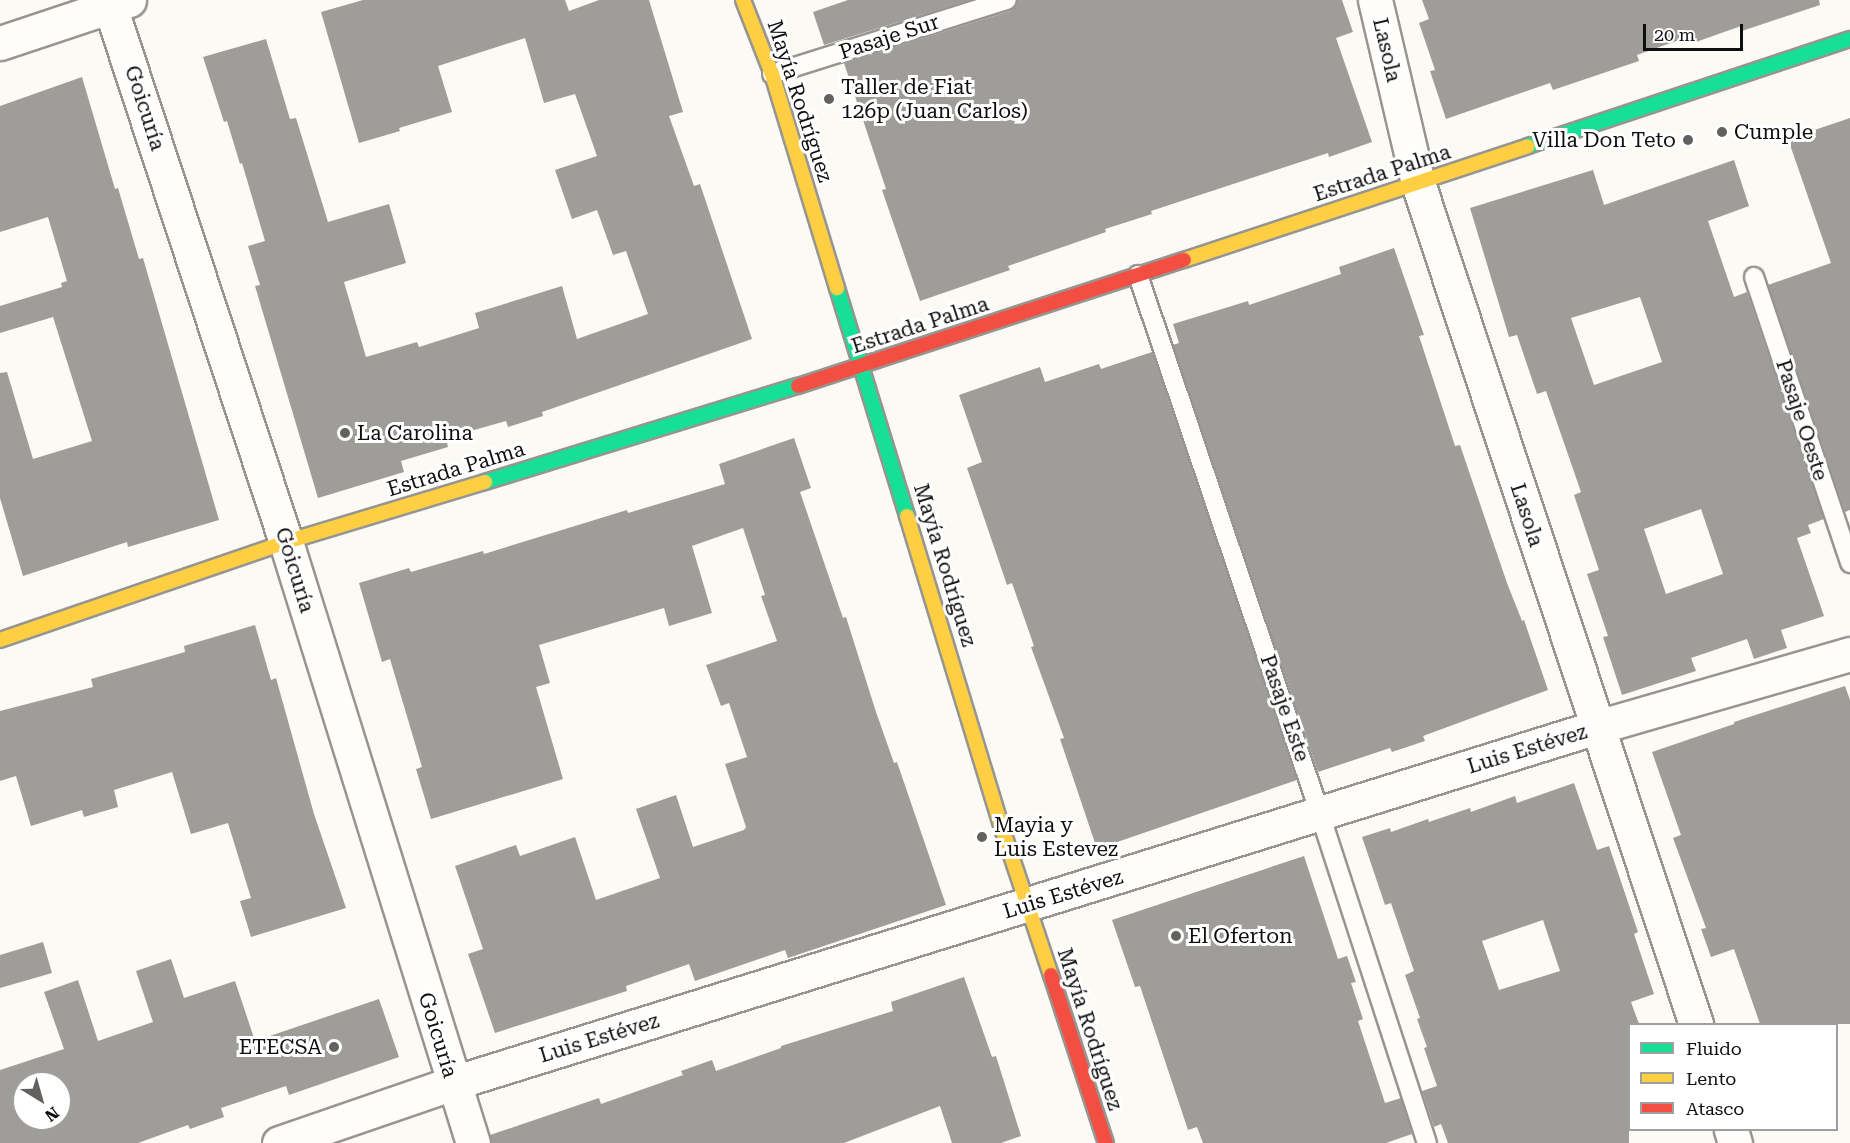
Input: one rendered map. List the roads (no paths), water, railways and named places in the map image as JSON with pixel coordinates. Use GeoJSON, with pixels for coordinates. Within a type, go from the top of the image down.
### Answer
{"type":"FeatureCollection","features":[{"type":"Feature","properties":{"kind":"street","name":"Mayía Rodríguez"},"geometry":{"type":"LineString","coordinates":[[743,0],[772,74],[1027,905],[1106,1143]]}},
{"type":"Feature","properties":{"kind":"street","name":"Lasola"},"geometry":{"type":"LineString","coordinates":[[1375,0],[1419,183],[1696,1023]]}},
{"type":"Feature","properties":{"kind":"street"},"geometry":{"type":"LineString","coordinates":[[0,43],[116,2]]}},
{"type":"Feature","properties":{"kind":"street","name":"Goicuría"},"geometry":{"type":"LineString","coordinates":[[116,2],[473,1143]]}},
{"type":"Feature","properties":{"kind":"street","name":"Estrada Palma"},"geometry":{"type":"LineString","coordinates":[[0,639],[286,542],[862,367],[1850,39]]}},
{"type":"Feature","properties":{"kind":"street","name":"Luis Estévez"},"geometry":{"type":"LineString","coordinates":[[279,1143],[453,1083],[1597,727],[1850,654]]}},
{"type":"Feature","properties":{"kind":"lane","name":"Pasaje Sur"},"geometry":{"type":"LineString","coordinates":[[772,74],[1007,0]]}},
{"type":"Feature","properties":{"kind":"lane","name":"Pasaje Este"},"geometry":{"type":"LineString","coordinates":[[1138,275],[1320,814],[1427,1143]]}},
{"type":"Feature","properties":{"kind":"lane","name":"Pasaje Oeste"},"geometry":{"type":"LineString","coordinates":[[1755,277],[1850,563]]}},
{"type":"Feature","properties":{"kind":"place","name":"Taller de Fiat 126p (Juan Carlos)"},"geometry":{"type":"Point","coordinates":[829,99]}},
{"type":"Feature","properties":{"kind":"place","name":"Cumple"},"geometry":{"type":"Point","coordinates":[1722,132]}},
{"type":"Feature","properties":{"kind":"place","name":"Villa Don Teto"},"geometry":{"type":"Point","coordinates":[1688,140]}},
{"type":"Feature","properties":{"kind":"place","name":"La Carolina"},"geometry":{"type":"Point","coordinates":[345,433]}},
{"type":"Feature","properties":{"kind":"place","name":"Mayia y Luis Estevez"},"geometry":{"type":"Point","coordinates":[982,837]}},
{"type":"Feature","properties":{"kind":"place","name":"El Oferton"},"geometry":{"type":"Point","coordinates":[1176,936]}},
{"type":"Feature","properties":{"kind":"place","name":"ETECSA"},"geometry":{"type":"Point","coordinates":[334,1047]}}]}
